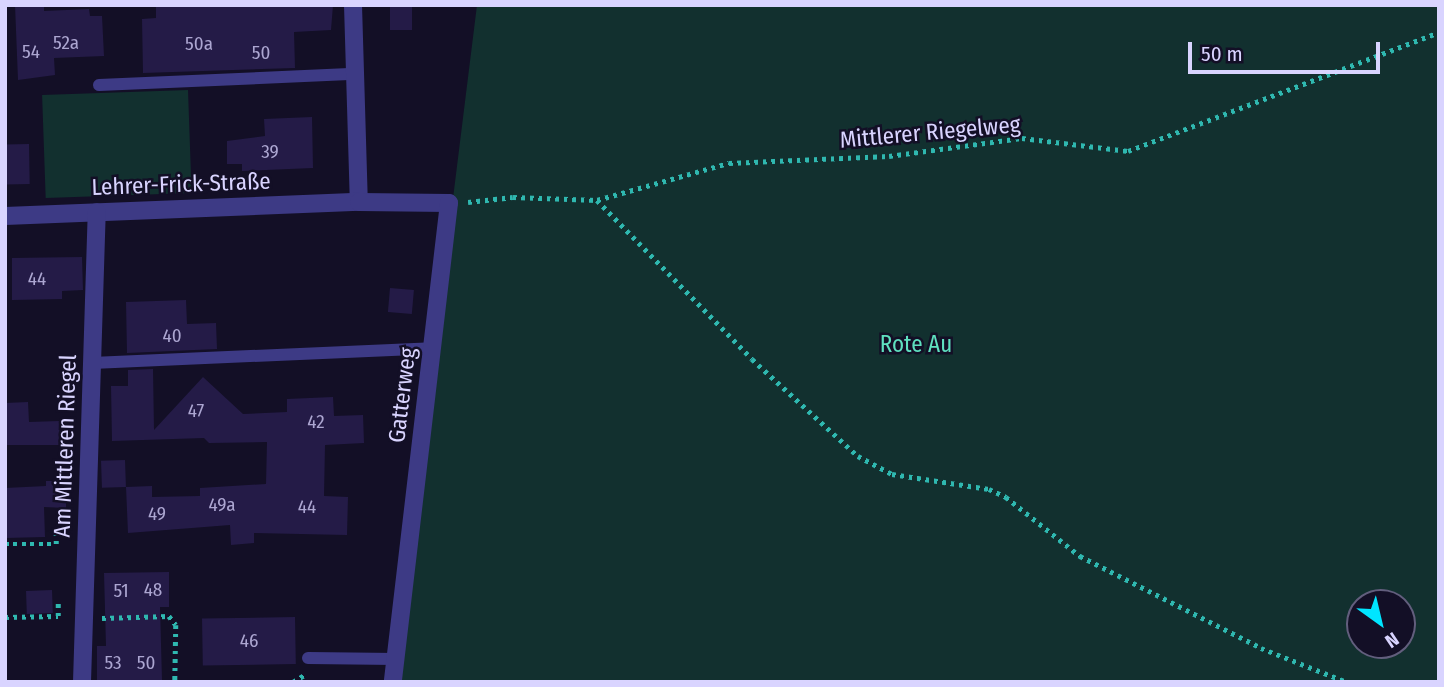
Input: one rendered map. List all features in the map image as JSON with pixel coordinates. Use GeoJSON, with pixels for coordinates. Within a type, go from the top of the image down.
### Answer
{"type":"FeatureCollection","features":[{"type":"Feature","properties":{"kind":"street"},"geometry":{"type":"LineString","coordinates":[[353,5],[359,202],[449,203]]}},
{"type":"Feature","properties":{"kind":"street","name":"Lehrer-Frick-Straße"},"geometry":{"type":"LineString","coordinates":[[5,216],[359,202]]}},
{"type":"Feature","properties":{"kind":"street","name":"Gatterweg"},"geometry":{"type":"LineString","coordinates":[[393,682],[449,203]]}},
{"type":"Feature","properties":{"kind":"street","name":"Am Mittleren Riegel"},"geometry":{"type":"LineString","coordinates":[[82,682],[97,212]]}},
{"type":"Feature","properties":{"kind":"lane"},"geometry":{"type":"LineString","coordinates":[[99,85],[355,75]]}},
{"type":"Feature","properties":{"kind":"lane"},"geometry":{"type":"LineString","coordinates":[[92,363],[432,348]]}},
{"type":"Feature","properties":{"kind":"lane"},"geometry":{"type":"LineString","coordinates":[[308,658],[396,659]]}},
{"type":"Feature","properties":{"kind":"path","name":"Mittlerer Riegelweg"},"geometry":{"type":"LineString","coordinates":[[449,203],[513,197],[597,200],[729,163],[889,156],[1023,138],[1128,152],[1439,32]]}},
{"type":"Feature","properties":{"kind":"path"},"geometry":{"type":"LineString","coordinates":[[597,200],[752,359],[858,456],[892,474],[989,489],[1037,519],[1080,556],[1261,648],[1348,682]]}},
{"type":"Feature","properties":{"kind":"path"},"geometry":{"type":"LineString","coordinates":[[5,544],[56,544],[56,527]]}},
{"type":"Feature","properties":{"kind":"path"},"geometry":{"type":"LineString","coordinates":[[5,617],[58,616],[58,600]]}},
{"type":"Feature","properties":{"kind":"path"},"geometry":{"type":"LineString","coordinates":[[84,619],[169,616],[176,625],[175,682]]}},
{"type":"Feature","properties":{"kind":"green space","name":"Rote Au"},"geometry":{"type":"Polygon","coordinates":[[[477,5],[1439,5],[1439,682],[393,682],[477,5]]]}},
{"type":"Feature","properties":{"kind":"green space"},"geometry":{"type":"Polygon","coordinates":[[[188,90],[192,193],[46,198],[42,95],[188,90]]]}},
{"type":"Feature","properties":{"kind":"building"},"geometry":{"type":"Polygon","coordinates":[[[15,5],[44,5],[44,11],[89,9],[90,16],[102,16],[104,56],[54,58],[55,75],[18,80],[15,5]]]}},
{"type":"Feature","properties":{"kind":"building"},"geometry":{"type":"Polygon","coordinates":[[[333,5],[331,30],[294,32],[295,68],[143,73],[142,19],[156,18],[156,7],[333,5]]]}},
{"type":"Feature","properties":{"kind":"building"},"geometry":{"type":"Polygon","coordinates":[[[390,5],[412,5],[412,30],[390,30],[390,5]]]}},
{"type":"Feature","properties":{"kind":"building"},"geometry":{"type":"Polygon","coordinates":[[[312,117],[313,168],[242,171],[242,164],[227,164],[227,141],[265,136],[264,119],[312,117]]]}},
{"type":"Feature","properties":{"kind":"building"},"geometry":{"type":"Polygon","coordinates":[[[5,144],[29,144],[30,184],[6,184],[5,144]]]}},
{"type":"Feature","properties":{"kind":"building"},"geometry":{"type":"Polygon","coordinates":[[[82,257],[83,290],[62,291],[62,299],[12,300],[12,258],[82,257]]]}},
{"type":"Feature","properties":{"kind":"building"},"geometry":{"type":"Polygon","coordinates":[[[390,288],[414,290],[412,314],[388,312],[390,288]]]}},
{"type":"Feature","properties":{"kind":"building"},"geometry":{"type":"Polygon","coordinates":[[[186,300],[187,324],[216,323],[217,349],[127,353],[126,302],[186,300]]]}},
{"type":"Feature","properties":{"kind":"building"},"geometry":{"type":"Polygon","coordinates":[[[153,369],[154,430],[203,377],[243,414],[287,412],[287,399],[333,397],[334,416],[363,415],[364,443],[325,445],[324,496],[348,497],[347,535],[254,533],[254,543],[231,545],[230,525],[128,533],[126,487],[152,486],[152,497],[200,496],[200,488],[266,484],[267,442],[209,443],[204,438],[112,441],[111,386],[128,386],[128,370],[153,369]]]}},
{"type":"Feature","properties":{"kind":"building"},"geometry":{"type":"Polygon","coordinates":[[[28,402],[29,422],[59,421],[60,445],[5,445],[5,403],[28,402]]]}},
{"type":"Feature","properties":{"kind":"building"},"geometry":{"type":"Polygon","coordinates":[[[125,460],[126,487],[102,488],[101,461],[125,460]]]}},
{"type":"Feature","properties":{"kind":"building"},"geometry":{"type":"Polygon","coordinates":[[[46,481],[66,481],[66,508],[44,507],[45,537],[5,538],[5,488],[46,486],[46,481]]]}},
{"type":"Feature","properties":{"kind":"building"},"geometry":{"type":"Polygon","coordinates":[[[169,572],[169,607],[160,607],[162,680],[97,681],[97,646],[106,646],[104,573],[169,572]]]}},
{"type":"Feature","properties":{"kind":"building"},"geometry":{"type":"Polygon","coordinates":[[[52,590],[53,613],[27,614],[26,591],[52,590]]]}},
{"type":"Feature","properties":{"kind":"building"},"geometry":{"type":"Polygon","coordinates":[[[295,617],[296,664],[203,666],[202,619],[295,617]]]}}]}
